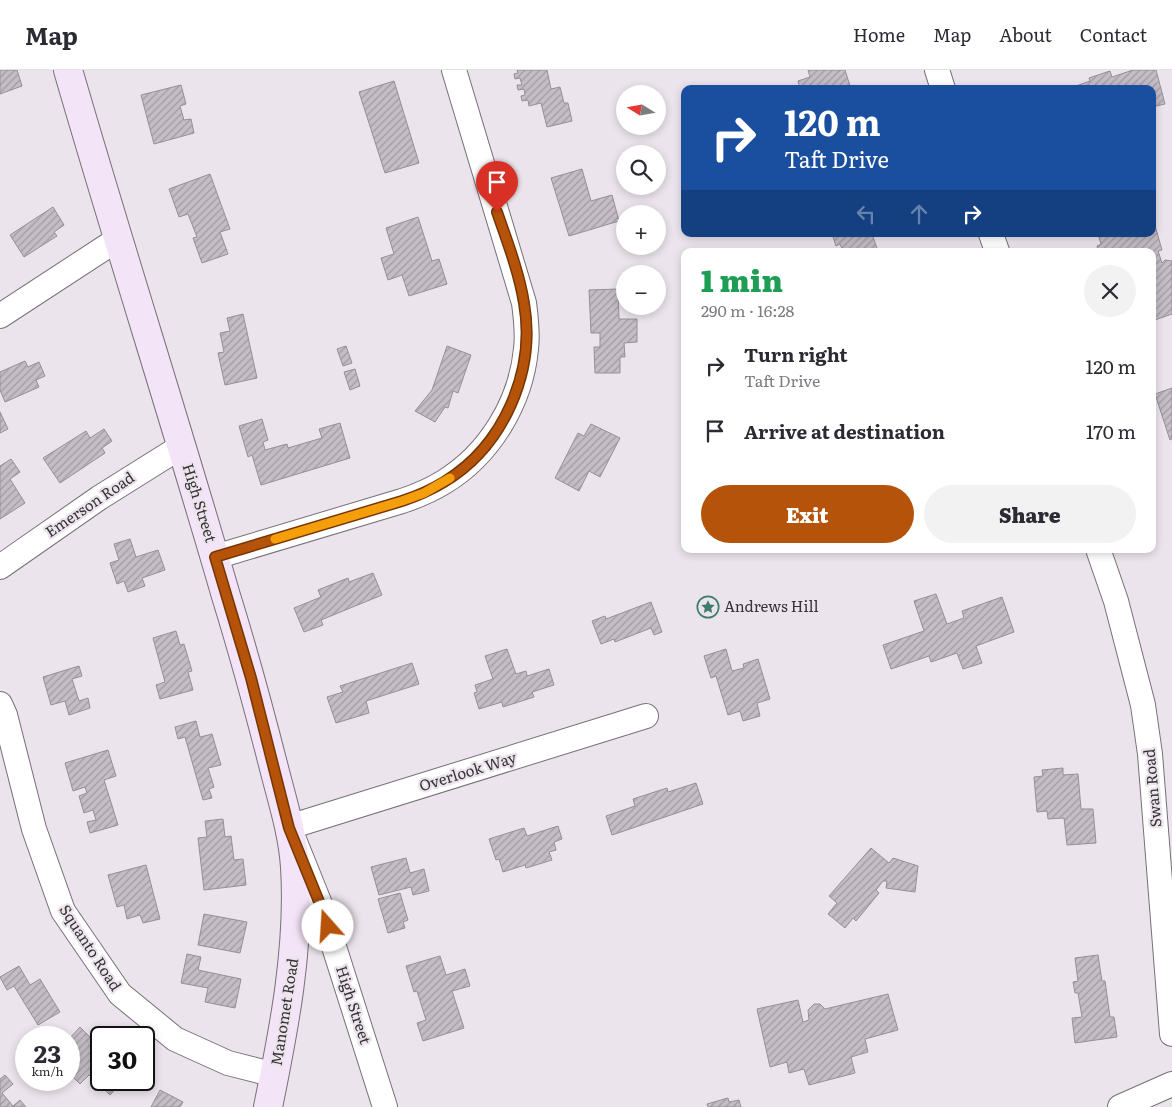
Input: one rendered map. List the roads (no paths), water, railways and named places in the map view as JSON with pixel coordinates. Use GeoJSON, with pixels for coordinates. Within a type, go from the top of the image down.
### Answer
{"type":"FeatureCollection","features":[{"type":"Feature","properties":{"kind":"main road","name":"High Street"},"geometry":{"type":"LineString","coordinates":[[68,70],[251,678],[289,828]]}},
{"type":"Feature","properties":{"kind":"main road","name":"Manomet Road"},"geometry":{"type":"LineString","coordinates":[[268,1107],[275,1075],[295,945],[295,866],[289,828]]}},
{"type":"Feature","properties":{"kind":"street"},"geometry":{"type":"LineString","coordinates":[[215,557],[424,493],[463,469],[495,435],[507,415],[516,394],[526,349],[527,326],[524,303],[454,70]]}},
{"type":"Feature","properties":{"kind":"street"},"geometry":{"type":"LineString","coordinates":[[937,70],[942,85]]}},
{"type":"Feature","properties":{"kind":"street"},"geometry":{"type":"LineString","coordinates":[[0,316],[118,239]]}},
{"type":"Feature","properties":{"kind":"street","name":"Emerson Road"},"geometry":{"type":"LineString","coordinates":[[0,567],[99,498],[182,446]]}},
{"type":"Feature","properties":{"kind":"street","name":"Swan Road"},"geometry":{"type":"LineString","coordinates":[[1099,553],[1116,601],[1143,705],[1151,764],[1172,1034]]}},
{"type":"Feature","properties":{"kind":"street","name":"Squanto Road"},"geometry":{"type":"LineString","coordinates":[[0,704],[5,715],[34,829],[63,910],[120,994],[175,1039],[228,1062],[275,1075]]}},
{"type":"Feature","properties":{"kind":"street","name":"Overlook Way"},"geometry":{"type":"LineString","coordinates":[[289,828],[646,716]]}},
{"type":"Feature","properties":{"kind":"street","name":"High Street"},"geometry":{"type":"LineString","coordinates":[[289,828],[322,909],[385,1107]]}},
{"type":"Feature","properties":{"kind":"street"},"geometry":{"type":"LineString","coordinates":[[1120,1107],[1172,1084]]}},
{"type":"Feature","properties":{"kind":"place","name":"Andrews Hill"},"geometry":{"type":"Point","coordinates":[708,607]}}]}
